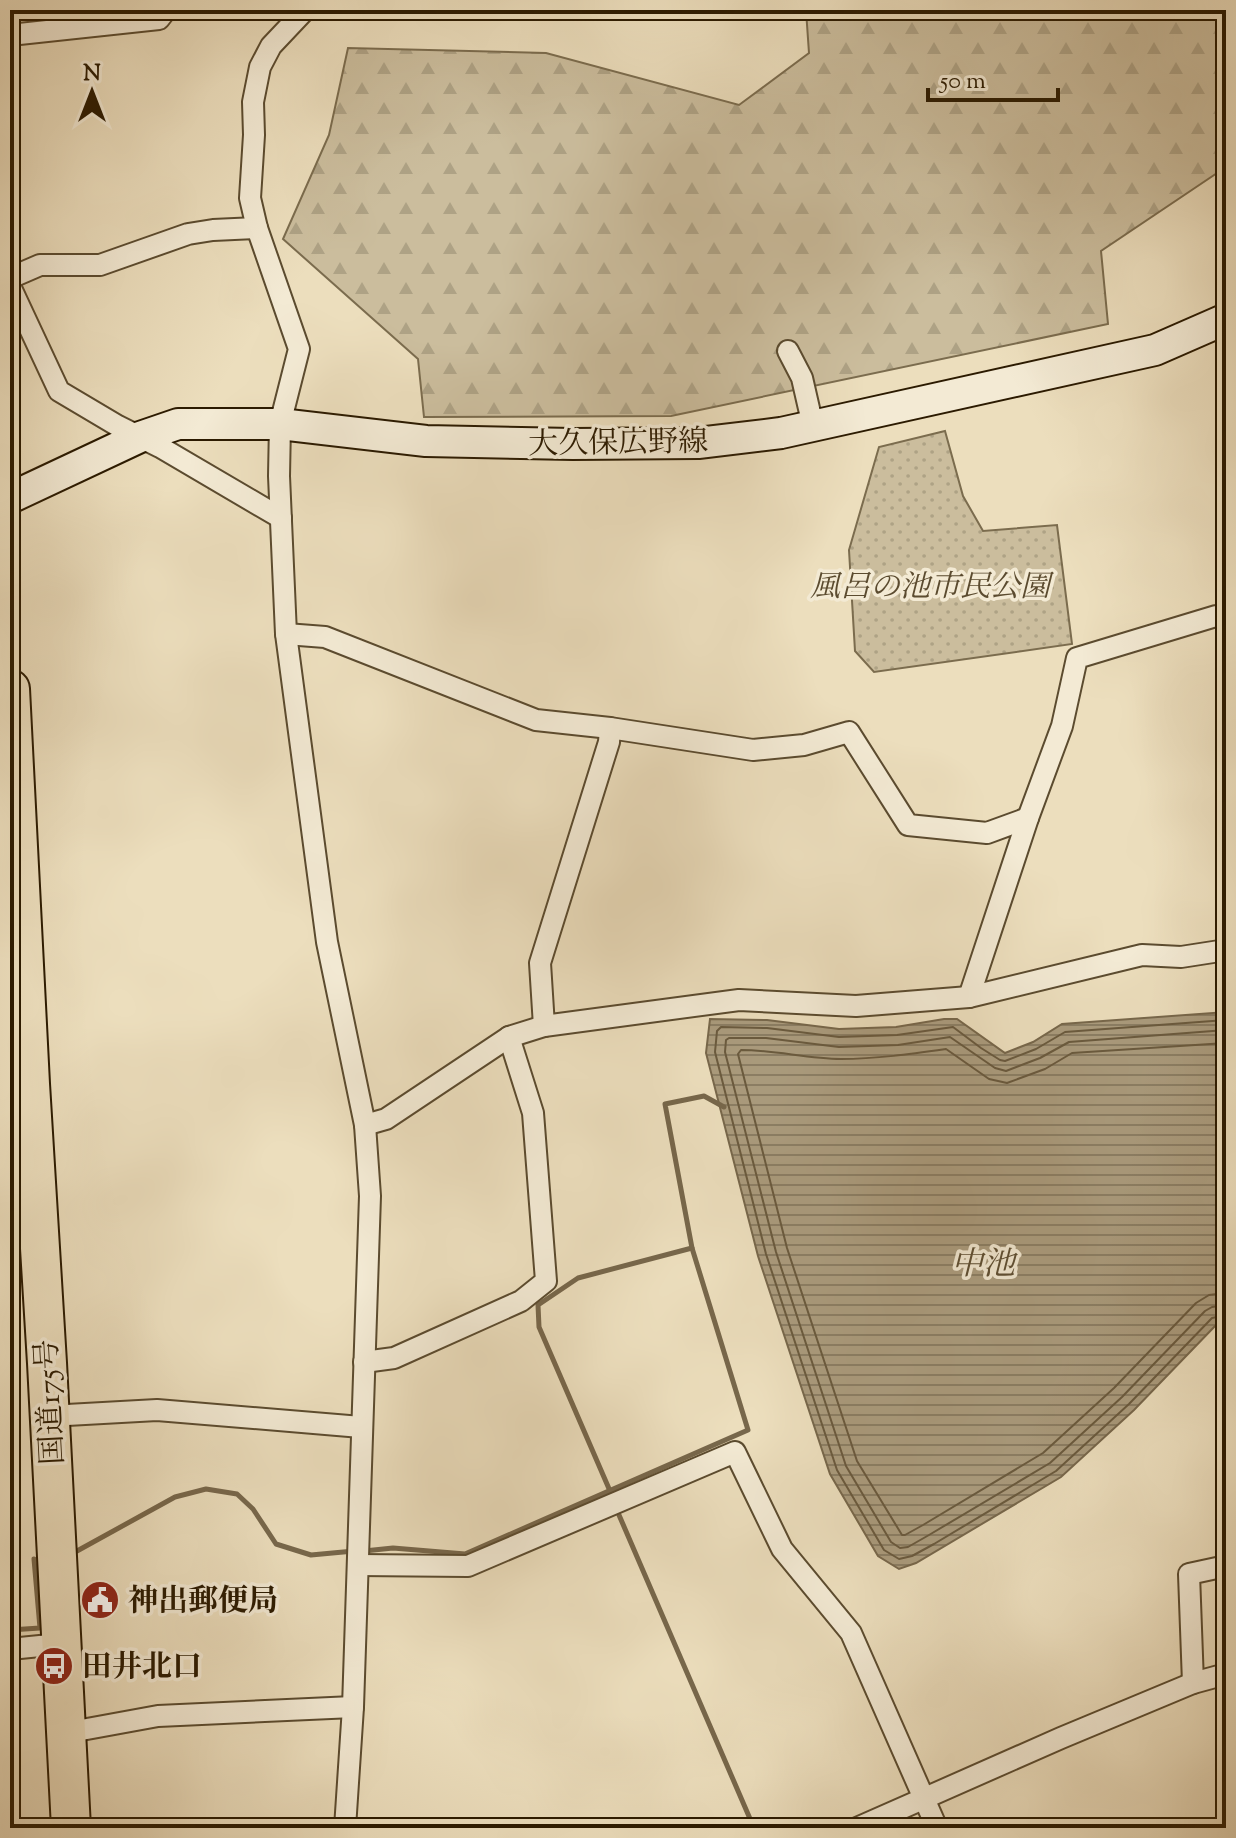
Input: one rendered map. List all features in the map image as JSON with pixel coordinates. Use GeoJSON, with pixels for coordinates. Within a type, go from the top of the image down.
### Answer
{"type":"FeatureCollection","features":[{"type":"Feature","properties":{"kind":"highway","name":"国道175号"},"geometry":{"type":"LineString","coordinates":[[10,689],[20,1088],[49,1416],[71,1828]]}},
{"type":"Feature","properties":{"kind":"street"},"geometry":{"type":"LineString","coordinates":[[10,35],[159,19],[166,10]]}},
{"type":"Feature","properties":{"kind":"street"},"geometry":{"type":"LineString","coordinates":[[305,10],[271,46],[260,67],[253,102],[250,198],[257,228],[299,349],[280,424],[279,476],[286,634],[327,942],[365,1125],[370,1196],[353,1707],[345,1828]]}},
{"type":"Feature","properties":{"kind":"street"},"geometry":{"type":"LineString","coordinates":[[10,278],[40,265],[100,265],[188,234],[257,228]]}},
{"type":"Feature","properties":{"kind":"street"},"geometry":{"type":"LineString","coordinates":[[10,286],[59,391],[281,518]]}},
{"type":"Feature","properties":{"kind":"street","name":"大久保広野線"},"geometry":{"type":"LineString","coordinates":[[10,498],[140,437],[178,424],[280,424],[426,441],[698,443],[781,433],[1155,350],[1226,319]]}},
{"type":"Feature","properties":{"kind":"street"},"geometry":{"type":"LineString","coordinates":[[788,351],[802,378],[813,426]]}},
{"type":"Feature","properties":{"kind":"street"},"geometry":{"type":"LineString","coordinates":[[969,997],[1062,726],[1077,658],[1216,616],[1226,616]]}},
{"type":"Feature","properties":{"kind":"street"},"geometry":{"type":"LineString","coordinates":[[286,634],[325,637],[536,720],[753,750],[804,745],[849,732],[908,825],[987,833],[1028,818]]}},
{"type":"Feature","properties":{"kind":"street"},"geometry":{"type":"LineString","coordinates":[[544,1026],[540,963],[609,742],[610,728]]}},
{"type":"Feature","properties":{"kind":"street"},"geometry":{"type":"LineString","coordinates":[[365,1125],[386,1119],[509,1037],[544,1026],[739,1000],[856,1006],[969,997],[1142,955],[1181,957],[1226,950]]}},
{"type":"Feature","properties":{"kind":"street"},"geometry":{"type":"LineString","coordinates":[[364,1362],[394,1358],[521,1301],[546,1281],[533,1113],[509,1037]]}},
{"type":"Feature","properties":{"kind":"street"},"geometry":{"type":"LineString","coordinates":[[49,1416],[157,1410],[361,1427]]}},
{"type":"Feature","properties":{"kind":"street"},"geometry":{"type":"LineString","coordinates":[[358,1565],[468,1566],[735,1452],[782,1549],[851,1633],[937,1828]]}},
{"type":"Feature","properties":{"kind":"street"},"geometry":{"type":"LineString","coordinates":[[1193,1683],[1189,1574],[1226,1566]]}},
{"type":"Feature","properties":{"kind":"street"},"geometry":{"type":"LineString","coordinates":[[10,1649],[60,1644]]}},
{"type":"Feature","properties":{"kind":"street"},"geometry":{"type":"LineString","coordinates":[[857,1828],[1061,1738],[1193,1683],[1226,1674]]}},
{"type":"Feature","properties":{"kind":"street"},"geometry":{"type":"LineString","coordinates":[[65,1733],[158,1716],[353,1707]]}},
{"type":"Feature","properties":{"kind":"green space"},"geometry":{"type":"Polygon","coordinates":[[[806,10],[1226,10],[1226,167],[1101,251],[1108,324],[671,416],[424,417],[418,359],[283,239],[329,135],[348,48],[546,53],[739,105],[809,53],[806,10]]]}},
{"type":"Feature","properties":{"kind":"green space","name":"風呂の池市民公園"},"geometry":{"type":"Polygon","coordinates":[[[945,431],[963,496],[983,531],[1057,525],[1072,644],[874,672],[855,651],[849,550],[879,447],[945,431]]]}},
{"type":"Feature","properties":{"kind":"water","name":"中池"},"geometry":{"type":"Polygon","coordinates":[[[1226,1012],[1226,1322],[1217,1324],[1134,1410],[1061,1477],[916,1563],[899,1569],[878,1556],[830,1474],[758,1256],[706,1053],[710,1019],[767,1020],[839,1029],[896,1027],[957,1019],[1005,1053],[1033,1042],[1062,1024],[1226,1012]]]}},
{"type":"Feature","properties":{"kind":"waterway"},"geometry":{"type":"LineString","coordinates":[[364,1551],[393,1548],[465,1554],[748,1430],[692,1248],[665,1104],[704,1096],[724,1107]]}},
{"type":"Feature","properties":{"kind":"waterway"},"geometry":{"type":"LineString","coordinates":[[610,1491],[539,1327],[538,1305],[578,1278],[692,1248]]}},
{"type":"Feature","properties":{"kind":"waterway"},"geometry":{"type":"LineString","coordinates":[[77,1551],[175,1497],[206,1489],[237,1494],[253,1509],[276,1544],[311,1555],[354,1551]]}},
{"type":"Feature","properties":{"kind":"waterway"},"geometry":{"type":"LineString","coordinates":[[619,1515],[754,1828]]}},
{"type":"Feature","properties":{"kind":"waterway"},"geometry":{"type":"LineString","coordinates":[[10,1630],[40,1628],[34,1559]]}},
{"type":"Feature","properties":{"kind":"place","name":"神出郵便局"},"geometry":{"type":"Point","coordinates":[100,1600]}},
{"type":"Feature","properties":{"kind":"place","name":"田井北口"},"geometry":{"type":"Point","coordinates":[54,1666]}}]}
